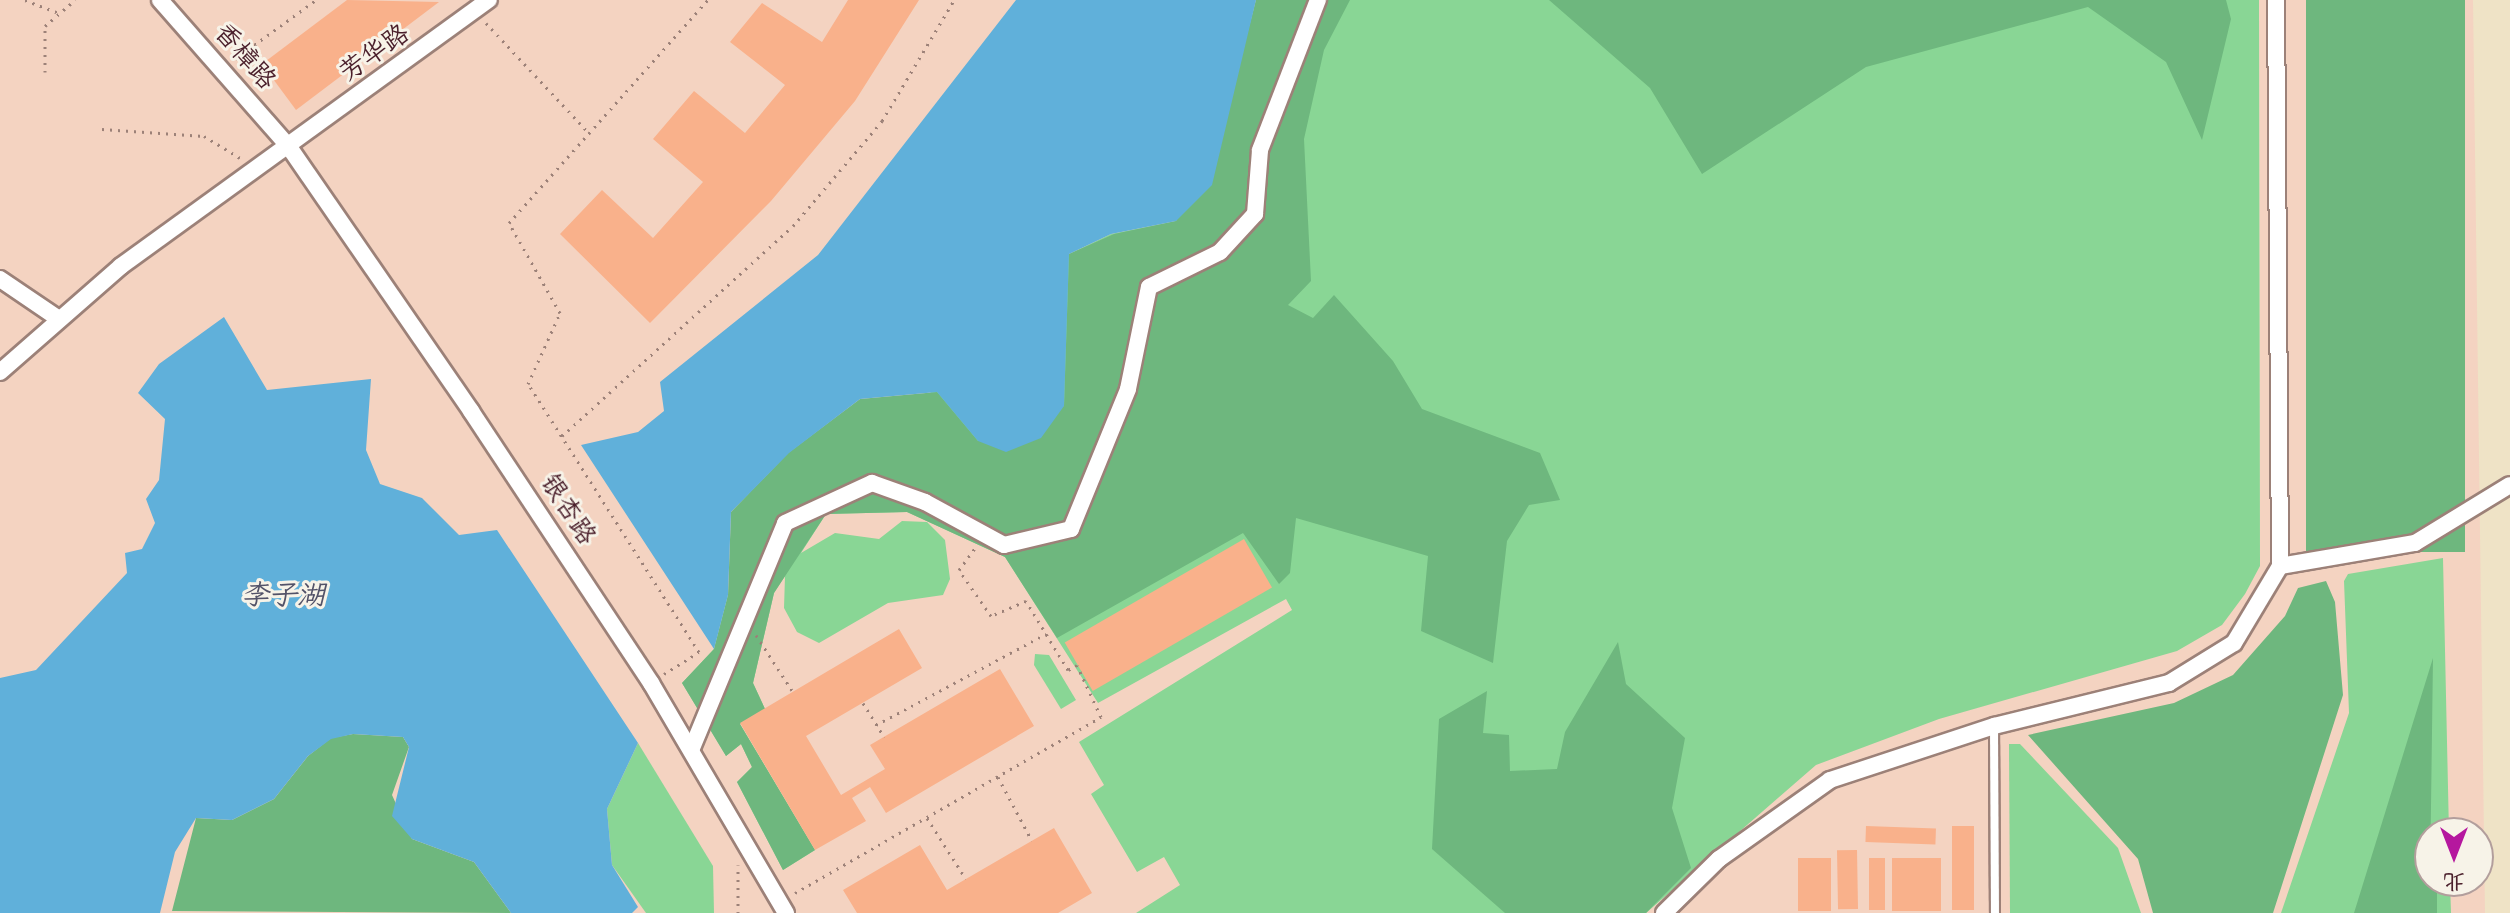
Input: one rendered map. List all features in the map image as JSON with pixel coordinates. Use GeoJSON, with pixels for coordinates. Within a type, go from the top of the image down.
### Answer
{"type":"FeatureCollection","features":[{"type":"Feature","properties":{"kind":"street","name":"香樟路"},"geometry":{"type":"LineString","coordinates":[[160,0],[289,147]]}},
{"type":"Feature","properties":{"kind":"street","name":"芳华路"},"geometry":{"type":"LineString","coordinates":[[0,372],[59,319],[472,7],[489,0]]}},
{"type":"Feature","properties":{"kind":"street"},"geometry":{"type":"LineString","coordinates":[[692,748],[785,523],[872,483],[1004,545],[1071,529],[1128,389],[1149,287],[1220,252],[1255,214],[1260,150],[1318,0]]}},
{"type":"Feature","properties":{"kind":"street"},"geometry":{"type":"LineString","coordinates":[[1664,913],[1719,859],[1830,780],[1994,726],[2169,683],[2234,643],[2280,566],[2276,0]]}},
{"type":"Feature","properties":{"kind":"street","name":"银杏路"},"geometry":{"type":"LineString","coordinates":[[289,147],[651,683],[783,907]]}},
{"type":"Feature","properties":{"kind":"street"},"geometry":{"type":"LineString","coordinates":[[0,279],[59,319]]}},
{"type":"Feature","properties":{"kind":"street"},"geometry":{"type":"LineString","coordinates":[[2280,566],[2415,543],[2510,485]]}},
{"type":"Feature","properties":{"kind":"lane"},"geometry":{"type":"LineString","coordinates":[[1994,726],[1995,913]]}},
{"type":"Feature","properties":{"kind":"path"},"geometry":{"type":"LineString","coordinates":[[25,0],[59,13]]}},
{"type":"Feature","properties":{"kind":"path"},"geometry":{"type":"LineString","coordinates":[[45,72],[45,26],[75,0]]}},
{"type":"Feature","properties":{"kind":"path"},"geometry":{"type":"LineString","coordinates":[[221,69],[316,0]]}},
{"type":"Feature","properties":{"kind":"path"},"geometry":{"type":"LineString","coordinates":[[651,683],[699,652],[528,384],[560,313],[509,223],[708,0]]}},
{"type":"Feature","properties":{"kind":"path"},"geometry":{"type":"LineString","coordinates":[[562,436],[793,226],[882,121],[954,0]]}},
{"type":"Feature","properties":{"kind":"path"},"geometry":{"type":"LineString","coordinates":[[472,7],[590,134]]}},
{"type":"Feature","properties":{"kind":"path"},"geometry":{"type":"LineString","coordinates":[[102,129],[204,136],[255,171]]}},
{"type":"Feature","properties":{"kind":"path"},"geometry":{"type":"LineString","coordinates":[[783,907],[926,817],[1101,717],[1077,665],[1068,670],[1026,601],[991,616],[959,570],[986,535]]}},
{"type":"Feature","properties":{"kind":"path"},"geometry":{"type":"LineString","coordinates":[[745,619],[793,692]]}},
{"type":"Feature","properties":{"kind":"path"},"geometry":{"type":"LineString","coordinates":[[876,725],[1046,634]]}},
{"type":"Feature","properties":{"kind":"path"},"geometry":{"type":"LineString","coordinates":[[863,703],[884,737]]}},
{"type":"Feature","properties":{"kind":"path"},"geometry":{"type":"LineString","coordinates":[[997,776],[1032,841]]}},
{"type":"Feature","properties":{"kind":"path"},"geometry":{"type":"LineString","coordinates":[[926,817],[966,879]]}},
{"type":"Feature","properties":{"kind":"path"},"geometry":{"type":"LineString","coordinates":[[738,829],[738,913]]}},
{"type":"Feature","properties":{"kind":"shaded area"},"geometry":{"type":"Polygon","coordinates":[[[0,0],[2473,0],[2484,817],[2414,817],[2414,897],[2485,897],[2485,913],[0,913],[0,0]]]}},
{"type":"Feature","properties":{"kind":"green space"},"geometry":{"type":"Polygon","coordinates":[[[1256,0],[2259,0],[2260,566],[2245,594],[2222,625],[2177,651],[1939,719],[1816,765],[1646,913],[1136,913],[1180,885],[1164,857],[1137,872],[1091,794],[1104,785],[1079,742],[1292,610],[1286,599],[1098,703],[1005,557],[907,512],[826,514],[801,553],[835,533],[879,539],[902,521],[927,522],[945,540],[950,579],[943,595],[888,603],[819,643],[797,632],[784,608],[785,576],[774,593],[753,683],[765,709],[740,724],[815,850],[783,870],[737,782],[752,767],[741,744],[726,756],[682,683],[714,649],[728,595],[1069,254],[1111,234],[1176,221],[1212,185],[1256,0]]]}},
{"type":"Feature","properties":{"kind":"green space"},"geometry":{"type":"Polygon","coordinates":[[[1256,0],[1350,0],[1324,50],[1304,139],[1311,281],[1288,305],[1313,318],[1334,295],[1393,361],[1422,409],[1540,453],[1560,500],[1529,505],[1507,541],[1493,663],[1421,631],[1428,556],[1296,518],[1290,573],[1279,584],[1243,533],[1057,638],[1005,557],[907,512],[826,514],[774,593],[753,683],[765,709],[740,724],[815,850],[783,870],[737,782],[752,767],[741,744],[726,756],[682,683],[714,649],[728,595],[731,512],[788,453],[860,399],[937,392],[978,441],[1064,406],[1069,254],[1114,234],[1176,221],[1238,69],[1256,0]]]}},
{"type":"Feature","properties":{"kind":"green space"},"geometry":{"type":"Polygon","coordinates":[[[1549,0],[2226,0],[2231,19],[2202,140],[2166,62],[2088,7],[1866,67],[1702,174],[1650,88],[1549,0]]]}},
{"type":"Feature","properties":{"kind":"green space"},"geometry":{"type":"Polygon","coordinates":[[[2306,0],[2465,0],[2465,552],[2306,552],[2306,0]]]}},
{"type":"Feature","properties":{"kind":"green space"},"geometry":{"type":"Polygon","coordinates":[[[2443,558],[2449,817],[2414,817],[2414,897],[2450,897],[2451,913],[2281,913],[2349,713],[2344,581],[2348,574],[2443,558]]]}},
{"type":"Feature","properties":{"kind":"green space"},"geometry":{"type":"Polygon","coordinates":[[[2326,581],[2335,602],[2343,695],[2273,913],[2153,913],[2138,859],[2028,735],[2174,703],[2233,675],[2285,616],[2298,588],[2326,581]]]}},
{"type":"Feature","properties":{"kind":"green space"},"geometry":{"type":"Polygon","coordinates":[[[1618,642],[1626,684],[1685,738],[1672,808],[1691,868],[1646,913],[1505,913],[1432,849],[1439,719],[1487,691],[1483,733],[1509,735],[1510,771],[1557,769],[1565,732],[1618,642]]]}},
{"type":"Feature","properties":{"kind":"green space"},"geometry":{"type":"Polygon","coordinates":[[[1035,654],[1049,655],[1076,700],[1061,709],[1034,665],[1035,654]]]}},
{"type":"Feature","properties":{"kind":"green space"},"geometry":{"type":"Polygon","coordinates":[[[2433,658],[2431,817],[2414,817],[2414,897],[2437,897],[2437,913],[2354,913],[2433,658]]]}},
{"type":"Feature","properties":{"kind":"green space"},"geometry":{"type":"Polygon","coordinates":[[[353,734],[403,737],[409,747],[392,795],[412,839],[474,862],[511,913],[172,911],[196,818],[232,820],[274,799],[308,756],[331,738],[353,734]]]}},
{"type":"Feature","properties":{"kind":"green space"},"geometry":{"type":"Polygon","coordinates":[[[638,743],[713,866],[714,913],[646,913],[612,865],[607,809],[638,743]]]}},
{"type":"Feature","properties":{"kind":"green space"},"geometry":{"type":"Polygon","coordinates":[[[2009,744],[2020,744],[2118,848],[2141,913],[2010,913],[2009,744]]]}},
{"type":"Feature","properties":{"kind":"water"},"geometry":{"type":"Polygon","coordinates":[[[1016,0],[1256,0],[1212,185],[1176,221],[1111,234],[1069,254],[1064,406],[1041,438],[1006,452],[978,441],[937,392],[860,399],[789,453],[731,512],[728,595],[714,649],[581,445],[638,432],[664,411],[660,382],[818,255],[1016,0]]]}},
{"type":"Feature","properties":{"kind":"water","name":"李子湖"},"geometry":{"type":"Polygon","coordinates":[[[224,317],[267,390],[371,379],[366,450],[380,484],[422,498],[459,535],[497,530],[638,743],[607,809],[612,865],[638,907],[632,913],[511,913],[474,862],[412,839],[392,816],[409,747],[403,737],[353,734],[331,739],[308,756],[274,799],[232,820],[196,818],[175,852],[160,913],[0,913],[0,678],[36,670],[127,573],[125,553],[142,549],[155,523],[146,499],[159,480],[165,419],[138,393],[159,364],[224,317]]]}},
{"type":"Feature","properties":{"kind":"building"},"geometry":{"type":"Polygon","coordinates":[[[347,0],[439,2],[296,110],[262,64],[347,0]]]}},
{"type":"Feature","properties":{"kind":"building"},"geometry":{"type":"Polygon","coordinates":[[[848,0],[919,0],[855,101],[771,201],[650,323],[560,234],[602,190],[653,238],[703,182],[653,139],[694,91],[745,133],[785,85],[730,42],[762,3],[822,42],[848,0]]]}},
{"type":"Feature","properties":{"kind":"building"},"geometry":{"type":"Polygon","coordinates":[[[1244,539],[1272,587],[1093,691],[1065,642],[1244,539]]]}},
{"type":"Feature","properties":{"kind":"building"},"geometry":{"type":"Polygon","coordinates":[[[899,629],[922,668],[806,736],[841,795],[885,769],[870,745],[1000,669],[1034,726],[886,813],[870,787],[852,798],[866,821],[815,850],[740,723],[899,629]]]}},
{"type":"Feature","properties":{"kind":"building"},"geometry":{"type":"Polygon","coordinates":[[[1866,826],[1936,828],[1935,844],[1865,842],[1866,826]]]}},
{"type":"Feature","properties":{"kind":"building"},"geometry":{"type":"Polygon","coordinates":[[[1952,826],[1974,826],[1974,910],[1952,910],[1952,826]]]}},
{"type":"Feature","properties":{"kind":"building"},"geometry":{"type":"Polygon","coordinates":[[[1054,828],[1092,893],[1058,913],[857,913],[843,890],[920,845],[947,890],[1054,828]]]}},
{"type":"Feature","properties":{"kind":"building"},"geometry":{"type":"Polygon","coordinates":[[[1837,850],[1857,850],[1858,909],[1838,909],[1837,850]]]}},
{"type":"Feature","properties":{"kind":"building"},"geometry":{"type":"Polygon","coordinates":[[[1798,858],[1831,858],[1831,911],[1798,911],[1798,858]]]}},
{"type":"Feature","properties":{"kind":"building"},"geometry":{"type":"Polygon","coordinates":[[[1869,858],[1885,858],[1885,910],[1869,910],[1869,858]]]}},
{"type":"Feature","properties":{"kind":"building"},"geometry":{"type":"Polygon","coordinates":[[[1892,858],[1941,858],[1941,911],[1892,911],[1892,858]]]}}]}
